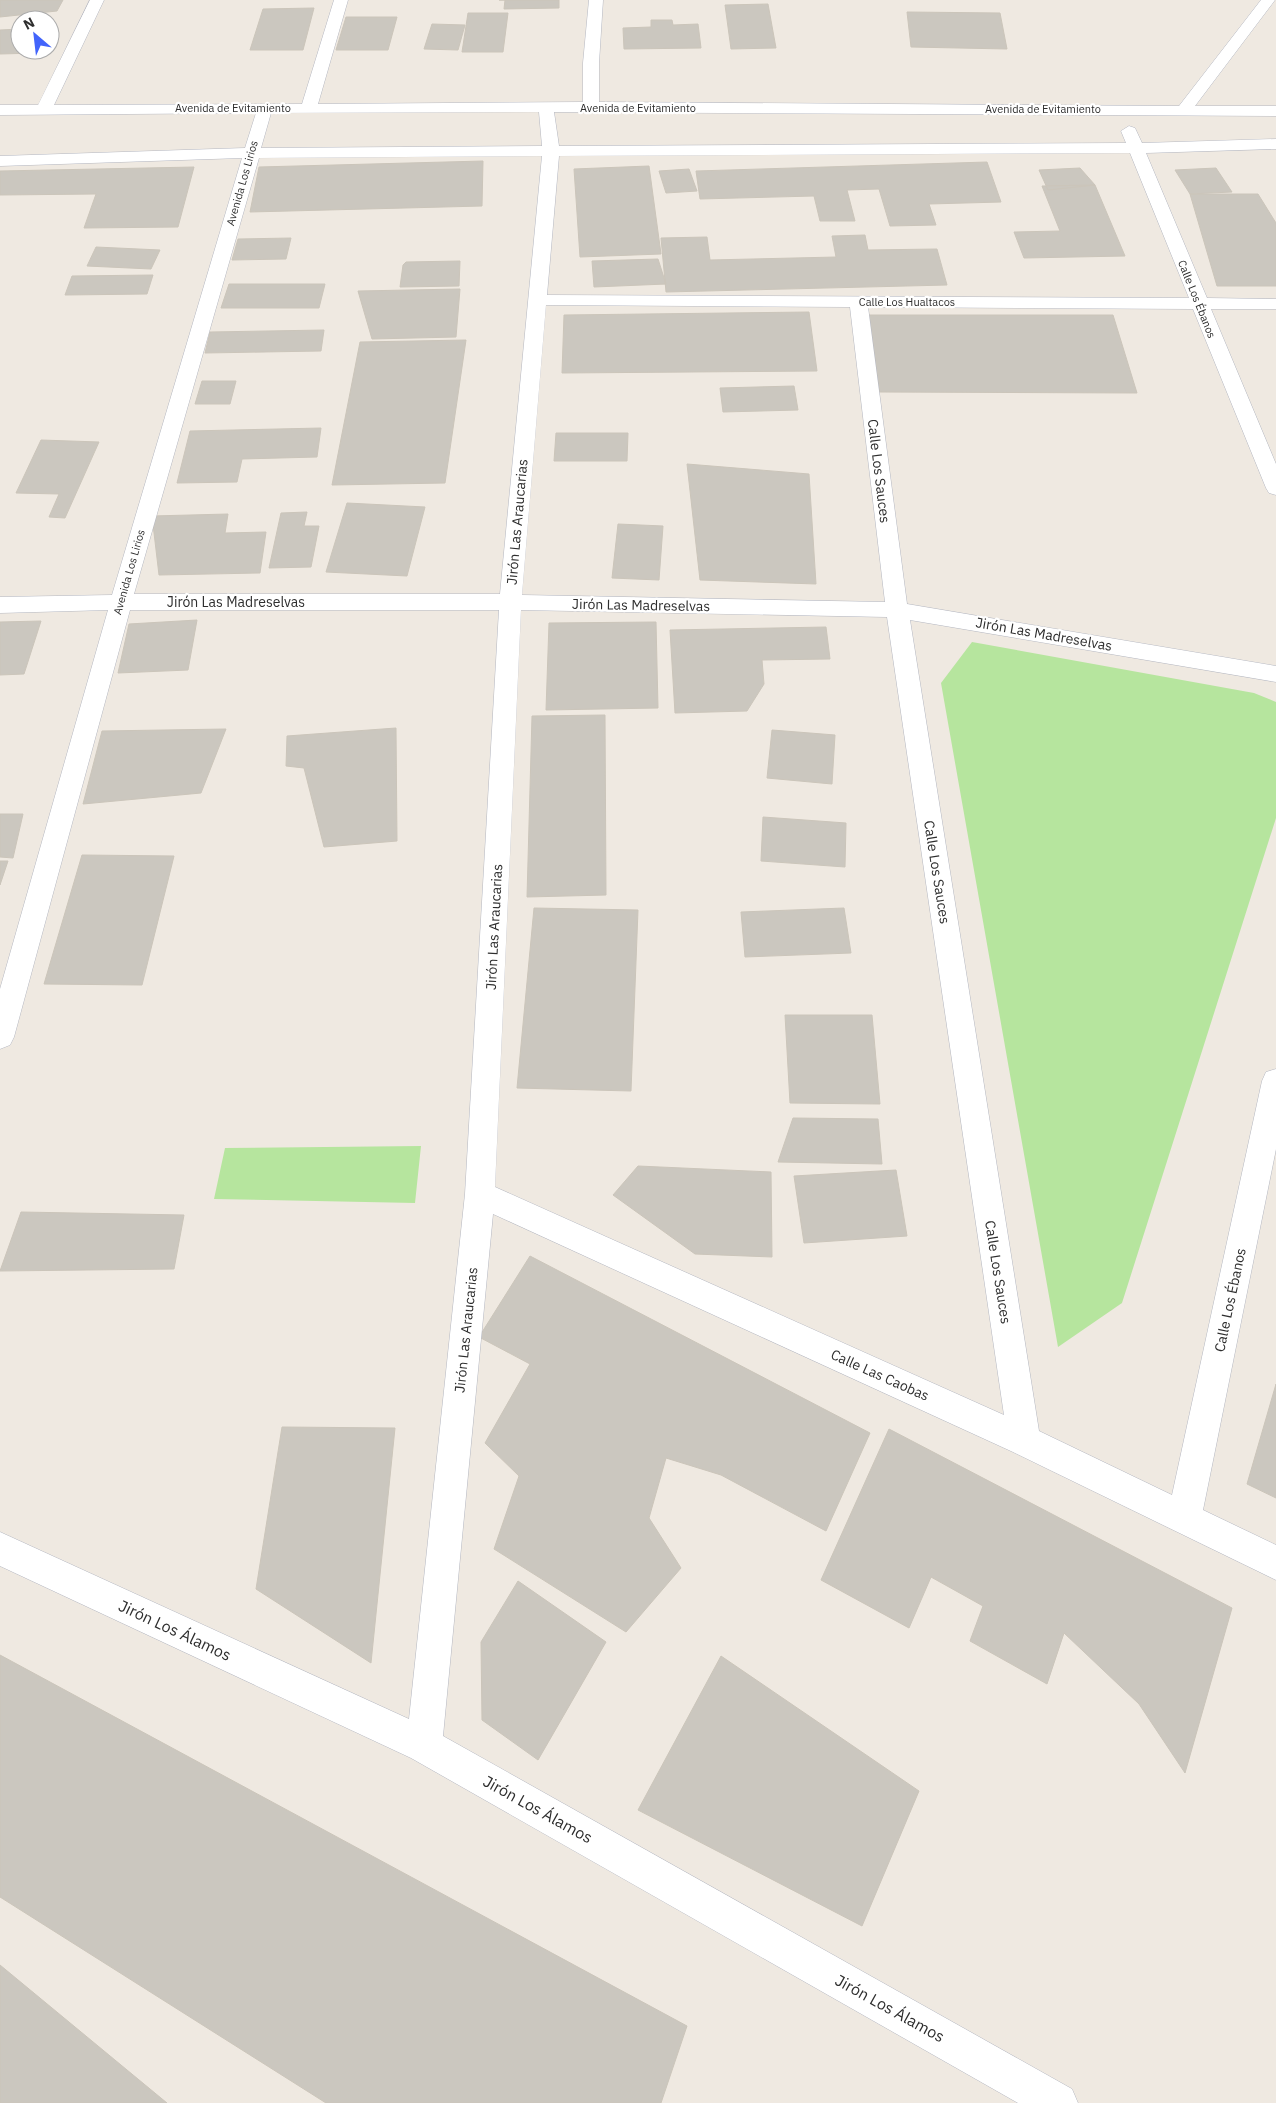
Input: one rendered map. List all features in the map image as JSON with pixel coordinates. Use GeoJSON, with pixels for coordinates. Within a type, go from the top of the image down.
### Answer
{"type":"FeatureCollection","features":[{"type":"Feature","properties":{"kind":"street"},"geometry":{"type":"LineString","coordinates":[[44,109],[97,0]]}},
{"type":"Feature","properties":{"kind":"street"},"geometry":{"type":"LineString","coordinates":[[308,108],[341,0]]}},
{"type":"Feature","properties":{"kind":"street"},"geometry":{"type":"LineString","coordinates":[[592,107],[591,63],[596,0]]}},
{"type":"Feature","properties":{"kind":"street"},"geometry":{"type":"LineString","coordinates":[[1183,111],[1268,0]]}},
{"type":"Feature","properties":{"kind":"street","name":"Avenida de Evitamiento"},"geometry":{"type":"LineString","coordinates":[[0,110],[592,107],[1276,111]]}},
{"type":"Feature","properties":{"kind":"street","name":"Avenida Los Lirios"},"geometry":{"type":"LineString","coordinates":[[0,1037],[121,602],[264,108]]}},
{"type":"Feature","properties":{"kind":"street","name":"Jirón Las Araucarias"},"geometry":{"type":"LineString","coordinates":[[424,1745],[480,1194],[510,602],[551,150],[546,108]]}},
{"type":"Feature","properties":{"kind":"street","name":"Calle Los Ébanos"},"geometry":{"type":"LineString","coordinates":[[1120,109],[1276,488]]}},
{"type":"Feature","properties":{"kind":"street"},"geometry":{"type":"LineString","coordinates":[[0,161],[250,153],[1135,148],[1276,144]]}},
{"type":"Feature","properties":{"kind":"street","name":"Calle Los Hualtacos"},"geometry":{"type":"LineString","coordinates":[[537,300],[1276,304]]}},
{"type":"Feature","properties":{"kind":"street","name":"Calle Los Sauces"},"geometry":{"type":"LineString","coordinates":[[858,302],[897,610],[1024,1441]]}},
{"type":"Feature","properties":{"kind":"street","name":"Jirón Las Madreselvas"},"geometry":{"type":"LineString","coordinates":[[0,605],[121,602],[510,602],[897,610],[1276,674]]}},
{"type":"Feature","properties":{"kind":"street","name":"Calle Los Ébanos"},"geometry":{"type":"LineString","coordinates":[[1184,1519],[1276,1081]]}},
{"type":"Feature","properties":{"kind":"street","name":"Calle Las Caobas"},"geometry":{"type":"LineString","coordinates":[[480,1194],[1024,1441],[1276,1562]]}},
{"type":"Feature","properties":{"kind":"street","name":"Jirón Los Álamos"},"geometry":{"type":"LineString","coordinates":[[0,1549],[424,1745],[1058,2103]]}},
{"type":"Feature","properties":{"kind":"green space"},"geometry":{"type":"Polygon","coordinates":[[[972,642],[1254,693],[1276,702],[1276,818],[1122,1303],[1058,1347],[941,683],[972,642]]]}},
{"type":"Feature","properties":{"kind":"green space"},"geometry":{"type":"Polygon","coordinates":[[[421,1146],[415,1203],[214,1199],[225,1148],[421,1146]]]}},
{"type":"Feature","properties":{"kind":"building"},"geometry":{"type":"Polygon","coordinates":[[[0,0],[63,0],[58,10],[10,10],[10,16],[0,17],[0,0]]]}},
{"type":"Feature","properties":{"kind":"building"},"geometry":{"type":"Polygon","coordinates":[[[505,0],[559,0],[559,8],[504,9],[505,0]]]}},
{"type":"Feature","properties":{"kind":"building"},"geometry":{"type":"Polygon","coordinates":[[[768,4],[776,48],[731,49],[725,5],[768,4]]]}},
{"type":"Feature","properties":{"kind":"building"},"geometry":{"type":"Polygon","coordinates":[[[314,8],[303,50],[250,50],[263,9],[314,8]]]}},
{"type":"Feature","properties":{"kind":"building"},"geometry":{"type":"Polygon","coordinates":[[[907,12],[1000,13],[1007,49],[911,47],[907,12]]]}},
{"type":"Feature","properties":{"kind":"building"},"geometry":{"type":"Polygon","coordinates":[[[468,13],[508,13],[503,52],[462,52],[468,13]]]}},
{"type":"Feature","properties":{"kind":"building"},"geometry":{"type":"Polygon","coordinates":[[[346,17],[397,17],[388,50],[336,50],[346,17]]]}},
{"type":"Feature","properties":{"kind":"building"},"geometry":{"type":"Polygon","coordinates":[[[651,20],[672,20],[673,25],[698,24],[701,48],[624,49],[623,28],[651,27],[651,20]]]}},
{"type":"Feature","properties":{"kind":"building"},"geometry":{"type":"Polygon","coordinates":[[[432,24],[465,25],[458,50],[424,49],[432,24]]]}},
{"type":"Feature","properties":{"kind":"building"},"geometry":{"type":"Polygon","coordinates":[[[0,30],[10,30],[10,54],[0,54],[0,30]]]}},
{"type":"Feature","properties":{"kind":"building"},"geometry":{"type":"Polygon","coordinates":[[[483,161],[482,206],[250,212],[259,167],[483,161]]]}},
{"type":"Feature","properties":{"kind":"building"},"geometry":{"type":"Polygon","coordinates":[[[987,162],[1001,202],[929,204],[936,225],[890,226],[879,189],[847,190],[855,221],[820,221],[814,196],[700,199],[696,171],[987,162]]]}},
{"type":"Feature","properties":{"kind":"building"},"geometry":{"type":"Polygon","coordinates":[[[649,166],[661,254],[580,257],[574,169],[649,166]]]}},
{"type":"Feature","properties":{"kind":"building"},"geometry":{"type":"Polygon","coordinates":[[[194,167],[178,227],[84,228],[96,194],[0,195],[0,171],[194,167]]]}},
{"type":"Feature","properties":{"kind":"building"},"geometry":{"type":"Polygon","coordinates":[[[1080,168],[1095,185],[1048,190],[1039,170],[1080,168]]]}},
{"type":"Feature","properties":{"kind":"building"},"geometry":{"type":"Polygon","coordinates":[[[1216,168],[1232,192],[1190,194],[1175,170],[1216,168]]]}},
{"type":"Feature","properties":{"kind":"building"},"geometry":{"type":"Polygon","coordinates":[[[689,169],[697,191],[666,193],[659,171],[689,169]]]}},
{"type":"Feature","properties":{"kind":"building"},"geometry":{"type":"Polygon","coordinates":[[[1095,185],[1125,256],[1024,258],[1014,232],[1060,231],[1042,186],[1095,185]]]}},
{"type":"Feature","properties":{"kind":"building"},"geometry":{"type":"Polygon","coordinates":[[[1190,194],[1258,194],[1276,223],[1276,286],[1217,286],[1190,194]]]}},
{"type":"Feature","properties":{"kind":"building"},"geometry":{"type":"Polygon","coordinates":[[[865,235],[868,250],[937,249],[947,285],[666,292],[661,238],[707,237],[710,260],[836,257],[832,236],[865,235]]]}},
{"type":"Feature","properties":{"kind":"building"},"geometry":{"type":"Polygon","coordinates":[[[291,238],[286,259],[232,260],[238,239],[291,238]]]}},
{"type":"Feature","properties":{"kind":"building"},"geometry":{"type":"Polygon","coordinates":[[[96,247],[160,250],[151,269],[87,266],[96,247]]]}},
{"type":"Feature","properties":{"kind":"building"},"geometry":{"type":"Polygon","coordinates":[[[658,259],[666,284],[594,287],[592,261],[658,259]]]}},
{"type":"Feature","properties":{"kind":"building"},"geometry":{"type":"Polygon","coordinates":[[[460,261],[459,286],[400,287],[403,265],[406,262],[460,261]]]}},
{"type":"Feature","properties":{"kind":"building"},"geometry":{"type":"Polygon","coordinates":[[[153,275],[147,294],[65,295],[72,276],[153,275]]]}},
{"type":"Feature","properties":{"kind":"building"},"geometry":{"type":"Polygon","coordinates":[[[229,284],[325,284],[319,308],[221,308],[229,284]]]}},
{"type":"Feature","properties":{"kind":"building"},"geometry":{"type":"Polygon","coordinates":[[[460,289],[456,337],[372,339],[358,291],[460,289]]]}},
{"type":"Feature","properties":{"kind":"building"},"geometry":{"type":"Polygon","coordinates":[[[809,312],[817,371],[562,373],[564,315],[809,312]]]}},
{"type":"Feature","properties":{"kind":"building"},"geometry":{"type":"Polygon","coordinates":[[[868,315],[1113,315],[1137,393],[879,392],[868,315]]]}},
{"type":"Feature","properties":{"kind":"building"},"geometry":{"type":"Polygon","coordinates":[[[324,330],[321,351],[205,353],[210,332],[324,330]]]}},
{"type":"Feature","properties":{"kind":"building"},"geometry":{"type":"Polygon","coordinates":[[[466,340],[445,483],[332,485],[360,342],[466,340]]]}},
{"type":"Feature","properties":{"kind":"building"},"geometry":{"type":"Polygon","coordinates":[[[202,381],[236,381],[230,404],[195,404],[202,381]]]}},
{"type":"Feature","properties":{"kind":"building"},"geometry":{"type":"Polygon","coordinates":[[[794,386],[798,410],[723,412],[720,388],[794,386]]]}},
{"type":"Feature","properties":{"kind":"building"},"geometry":{"type":"Polygon","coordinates":[[[321,428],[317,457],[242,459],[237,482],[177,483],[190,431],[321,428]]]}},
{"type":"Feature","properties":{"kind":"building"},"geometry":{"type":"Polygon","coordinates":[[[556,433],[628,433],[627,461],[554,461],[556,433]]]}},
{"type":"Feature","properties":{"kind":"building"},"geometry":{"type":"Polygon","coordinates":[[[41,440],[99,442],[65,518],[49,517],[59,494],[16,493],[41,440]]]}},
{"type":"Feature","properties":{"kind":"building"},"geometry":{"type":"Polygon","coordinates":[[[687,464],[809,474],[816,584],[700,580],[687,464]]]}},
{"type":"Feature","properties":{"kind":"building"},"geometry":{"type":"Polygon","coordinates":[[[347,503],[425,507],[407,576],[326,572],[347,503]]]}},
{"type":"Feature","properties":{"kind":"building"},"geometry":{"type":"Polygon","coordinates":[[[307,512],[304,526],[319,526],[311,567],[269,568],[281,513],[307,512]]]}},
{"type":"Feature","properties":{"kind":"building"},"geometry":{"type":"Polygon","coordinates":[[[228,514],[225,533],[266,532],[260,573],[159,575],[152,516],[228,514]]]}},
{"type":"Feature","properties":{"kind":"building"},"geometry":{"type":"Polygon","coordinates":[[[618,524],[663,526],[659,580],[612,578],[618,524]]]}},
{"type":"Feature","properties":{"kind":"building"},"geometry":{"type":"Polygon","coordinates":[[[197,620],[188,670],[118,673],[129,624],[197,620]]]}},
{"type":"Feature","properties":{"kind":"building"},"geometry":{"type":"Polygon","coordinates":[[[41,621],[24,674],[0,675],[0,622],[41,621]]]}},
{"type":"Feature","properties":{"kind":"building"},"geometry":{"type":"Polygon","coordinates":[[[656,622],[658,708],[546,710],[549,623],[656,622]]]}},
{"type":"Feature","properties":{"kind":"building"},"geometry":{"type":"Polygon","coordinates":[[[826,627],[830,659],[762,660],[764,684],[747,711],[675,713],[670,630],[826,627]]]}},
{"type":"Feature","properties":{"kind":"building"},"geometry":{"type":"Polygon","coordinates":[[[605,715],[606,895],[527,897],[532,716],[605,715]]]}},
{"type":"Feature","properties":{"kind":"building"},"geometry":{"type":"Polygon","coordinates":[[[396,728],[397,841],[324,847],[304,768],[286,766],[287,736],[396,728]]]}},
{"type":"Feature","properties":{"kind":"building"},"geometry":{"type":"Polygon","coordinates":[[[226,729],[201,793],[83,804],[102,731],[226,729]]]}},
{"type":"Feature","properties":{"kind":"building"},"geometry":{"type":"Polygon","coordinates":[[[772,730],[835,735],[832,784],[767,778],[772,730]]]}},
{"type":"Feature","properties":{"kind":"building"},"geometry":{"type":"Polygon","coordinates":[[[0,814],[23,814],[13,858],[0,857],[0,814]]]}},
{"type":"Feature","properties":{"kind":"building"},"geometry":{"type":"Polygon","coordinates":[[[763,817],[846,823],[845,867],[761,861],[763,817]]]}},
{"type":"Feature","properties":{"kind":"building"},"geometry":{"type":"Polygon","coordinates":[[[82,855],[174,856],[142,985],[44,984],[82,855]]]}},
{"type":"Feature","properties":{"kind":"building"},"geometry":{"type":"Polygon","coordinates":[[[0,861],[8,861],[0,885],[0,861]]]}},
{"type":"Feature","properties":{"kind":"building"},"geometry":{"type":"Polygon","coordinates":[[[534,908],[638,910],[631,1091],[517,1088],[534,908]]]}},
{"type":"Feature","properties":{"kind":"building"},"geometry":{"type":"Polygon","coordinates":[[[844,908],[851,953],[745,957],[741,912],[844,908]]]}},
{"type":"Feature","properties":{"kind":"building"},"geometry":{"type":"Polygon","coordinates":[[[785,1015],[872,1015],[880,1104],[790,1103],[785,1015]]]}},
{"type":"Feature","properties":{"kind":"building"},"geometry":{"type":"Polygon","coordinates":[[[793,1118],[878,1119],[882,1164],[778,1162],[793,1118]]]}},
{"type":"Feature","properties":{"kind":"building"},"geometry":{"type":"Polygon","coordinates":[[[638,1166],[771,1172],[772,1257],[695,1254],[613,1195],[638,1166]]]}},
{"type":"Feature","properties":{"kind":"building"},"geometry":{"type":"Polygon","coordinates":[[[896,1170],[907,1236],[804,1243],[794,1176],[896,1170]]]}},
{"type":"Feature","properties":{"kind":"building"},"geometry":{"type":"Polygon","coordinates":[[[21,1212],[184,1215],[174,1269],[0,1271],[21,1212]]]}},
{"type":"Feature","properties":{"kind":"building"},"geometry":{"type":"Polygon","coordinates":[[[530,1256],[870,1433],[826,1531],[721,1475],[666,1458],[649,1518],[681,1568],[626,1632],[494,1549],[519,1476],[485,1443],[530,1364],[479,1337],[530,1256]]]}},
{"type":"Feature","properties":{"kind":"building"},"geometry":{"type":"Polygon","coordinates":[[[1276,1384],[1276,1498],[1247,1484],[1276,1384]]]}},
{"type":"Feature","properties":{"kind":"building"},"geometry":{"type":"Polygon","coordinates":[[[282,1427],[395,1428],[371,1663],[256,1589],[282,1427]]]}},
{"type":"Feature","properties":{"kind":"building"},"geometry":{"type":"Polygon","coordinates":[[[889,1429],[1232,1608],[1185,1773],[1139,1704],[1064,1633],[1047,1684],[970,1641],[983,1606],[931,1577],[909,1628],[821,1580],[889,1429]]]}},
{"type":"Feature","properties":{"kind":"building"},"geometry":{"type":"Polygon","coordinates":[[[518,1581],[606,1642],[538,1760],[482,1720],[481,1642],[518,1581]]]}},
{"type":"Feature","properties":{"kind":"building"},"geometry":{"type":"Polygon","coordinates":[[[0,1655],[687,2026],[661,2103],[326,2103],[0,1897],[0,1655]]]}},
{"type":"Feature","properties":{"kind":"building"},"geometry":{"type":"Polygon","coordinates":[[[721,1656],[919,1791],[862,1926],[638,1810],[721,1656]]]}},
{"type":"Feature","properties":{"kind":"building"},"geometry":{"type":"Polygon","coordinates":[[[0,1965],[167,2103],[0,2103],[0,1965]]]}}]}
